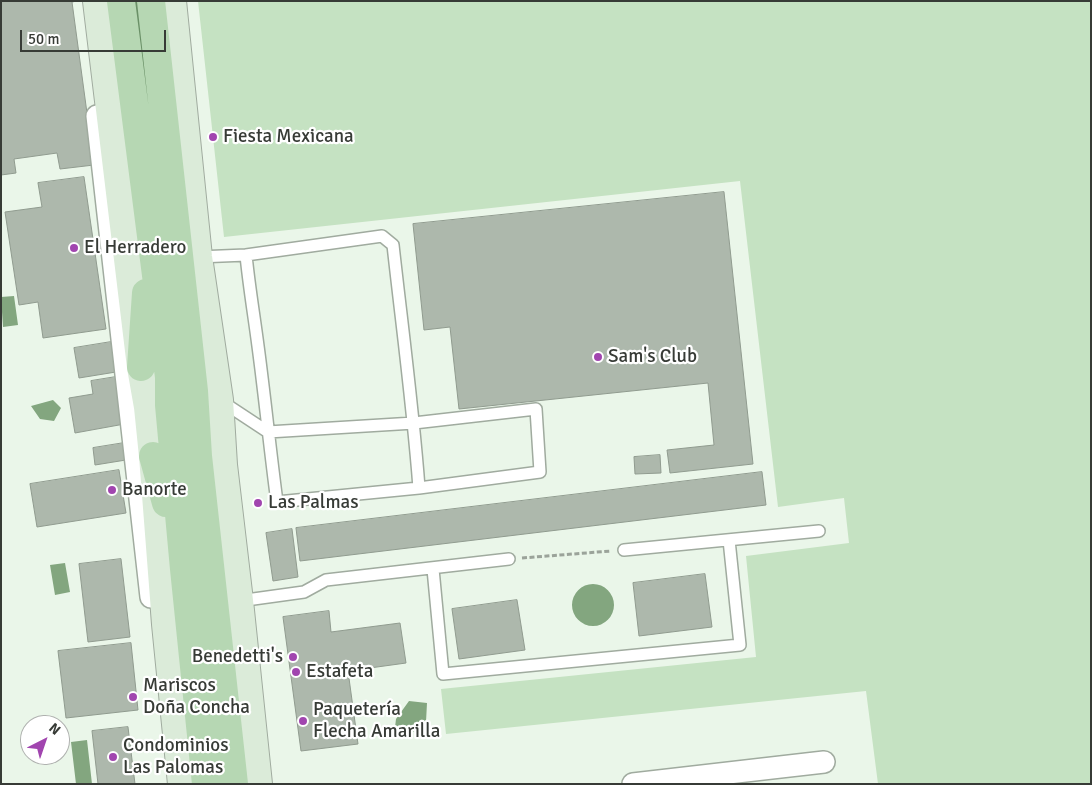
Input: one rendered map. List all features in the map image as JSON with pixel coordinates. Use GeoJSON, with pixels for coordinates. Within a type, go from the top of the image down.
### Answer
{"type":"FeatureCollection","features":[{"type":"Feature","properties":{"kind":"main road"},"geometry":{"type":"LineString","coordinates":[[97,1],[141,367],[188,402]]}},
{"type":"Feature","properties":{"kind":"main road"},"geometry":{"type":"LineString","coordinates":[[121,1],[169,377],[188,402],[223,465],[258,784]]}},
{"type":"Feature","properties":{"kind":"main road"},"geometry":{"type":"LineString","coordinates":[[151,1],[188,402],[198,456],[234,784]]}},
{"type":"Feature","properties":{"kind":"main road"},"geometry":{"type":"LineString","coordinates":[[172,1],[198,257],[188,402],[184,569],[206,784]]}},
{"type":"Feature","properties":{"kind":"main road"},"geometry":{"type":"LineString","coordinates":[[141,367],[150,232]]}},
{"type":"Feature","properties":{"kind":"main road"},"geometry":{"type":"LineString","coordinates":[[182,784],[166,624],[153,456],[188,402]]}},
{"type":"Feature","properties":{"kind":"main road"},"geometry":{"type":"LineString","coordinates":[[153,456],[184,569]]}},
{"type":"Feature","properties":{"kind":"street"},"geometry":{"type":"LineString","coordinates":[[84,1],[171,784]]}},
{"type":"Feature","properties":{"kind":"street"},"geometry":{"type":"LineString","coordinates":[[633,784],[746,777],[824,762]]}},
{"type":"Feature","properties":{"kind":"lane"},"geometry":{"type":"LineString","coordinates":[[198,257],[246,255],[382,236],[393,246],[407,377],[414,423],[419,488]]}},
{"type":"Feature","properties":{"kind":"lane"},"geometry":{"type":"LineString","coordinates":[[188,402],[268,432],[414,423],[536,409],[540,472],[419,488],[277,502],[268,432],[257,341],[249,289],[246,255]]}},
{"type":"Feature","properties":{"kind":"lane"},"geometry":{"type":"LineString","coordinates":[[624,550],[818,531]]}},
{"type":"Feature","properties":{"kind":"lane"},"geometry":{"type":"LineString","coordinates":[[433,569],[443,674],[740,646],[729,540]]}},
{"type":"Feature","properties":{"kind":"lane"},"geometry":{"type":"LineString","coordinates":[[239,601],[304,592],[326,580],[509,559]]}},
{"type":"Feature","properties":{"kind":"path"},"geometry":{"type":"LineString","coordinates":[[509,559],[624,550]]}},
{"type":"Feature","properties":{"kind":"shaded area"},"geometry":{"type":"Polygon","coordinates":[[[198,1],[1091,1],[1091,784],[878,784],[866,691],[446,734],[441,689],[756,657],[746,556],[849,543],[844,498],[778,507],[740,181],[224,237],[198,1]]]}},
{"type":"Feature","properties":{"kind":"shaded area"},"geometry":{"type":"Polygon","coordinates":[[[14,296],[18,325],[3,327],[1,297],[14,296]]]}},
{"type":"Feature","properties":{"kind":"shaded area"},"geometry":{"type":"Polygon","coordinates":[[[53,400],[61,408],[54,421],[40,419],[31,406],[53,400]]]}},
{"type":"Feature","properties":{"kind":"shaded area"},"geometry":{"type":"Polygon","coordinates":[[[65,563],[70,592],[55,595],[50,565],[65,563]]]}},
{"type":"Feature","properties":{"kind":"shaded area"},"geometry":{"type":"Polygon","coordinates":[[[589,584],[597,584],[608,590],[614,605],[608,620],[597,626],[589,626],[578,620],[572,609],[572,601],[578,590],[589,584]]]}},
{"type":"Feature","properties":{"kind":"shaded area"},"geometry":{"type":"Polygon","coordinates":[[[409,701],[427,703],[426,722],[408,736],[394,736],[396,719],[409,701]]]}},
{"type":"Feature","properties":{"kind":"shaded area"},"geometry":{"type":"Polygon","coordinates":[[[87,740],[92,784],[76,784],[71,742],[87,740]]]}},
{"type":"Feature","properties":{"kind":"building"},"geometry":{"type":"Polygon","coordinates":[[[1,1],[77,1],[72,2],[94,165],[60,169],[57,153],[14,159],[16,173],[1,175],[1,1]]]}},
{"type":"Feature","properties":{"kind":"building"},"geometry":{"type":"Polygon","coordinates":[[[84,177],[106,329],[43,338],[38,302],[19,305],[5,212],[42,207],[38,183],[84,177]]]}},
{"type":"Feature","properties":{"kind":"building","name":"Sam's Club"},"geometry":{"type":"Polygon","coordinates":[[[724,192],[753,464],[670,473],[667,450],[714,445],[708,383],[459,409],[450,327],[424,330],[413,224],[724,192]]]}},
{"type":"Feature","properties":{"kind":"building"},"geometry":{"type":"Polygon","coordinates":[[[111,342],[116,372],[79,378],[74,348],[111,342]]]}},
{"type":"Feature","properties":{"kind":"building"},"geometry":{"type":"Polygon","coordinates":[[[122,376],[130,423],[75,433],[69,398],[93,394],[91,381],[122,376]]]}},
{"type":"Feature","properties":{"kind":"building"},"geometry":{"type":"Polygon","coordinates":[[[124,443],[126,460],[95,465],[93,448],[124,443]]]}},
{"type":"Feature","properties":{"kind":"building"},"geometry":{"type":"Polygon","coordinates":[[[660,455],[661,473],[635,474],[634,457],[660,455]]]}},
{"type":"Feature","properties":{"kind":"building"},"geometry":{"type":"Polygon","coordinates":[[[119,470],[126,513],[37,527],[30,484],[119,470]]]}},
{"type":"Feature","properties":{"kind":"building"},"geometry":{"type":"Polygon","coordinates":[[[762,472],[766,505],[300,561],[296,528],[762,472]]]}},
{"type":"Feature","properties":{"kind":"building"},"geometry":{"type":"Polygon","coordinates":[[[292,529],[298,577],[273,581],[266,533],[292,529]]]}},
{"type":"Feature","properties":{"kind":"building"},"geometry":{"type":"Polygon","coordinates":[[[121,559],[130,637],[88,642],[79,564],[121,559]]]}},
{"type":"Feature","properties":{"kind":"building"},"geometry":{"type":"Polygon","coordinates":[[[705,574],[712,627],[639,636],[633,583],[705,574]]]}},
{"type":"Feature","properties":{"kind":"building"},"geometry":{"type":"Polygon","coordinates":[[[517,600],[525,650],[459,659],[452,609],[517,600]]]}},
{"type":"Feature","properties":{"kind":"building"},"geometry":{"type":"Polygon","coordinates":[[[329,611],[331,632],[400,623],[406,663],[348,671],[358,744],[301,751],[283,617],[329,611]]]}},
{"type":"Feature","properties":{"kind":"building"},"geometry":{"type":"Polygon","coordinates":[[[131,643],[138,710],[70,718],[70,715],[66,715],[58,651],[131,643]]]}},
{"type":"Feature","properties":{"kind":"building","name":"Condominios Las Palomas"},"geometry":{"type":"Polygon","coordinates":[[[128,727],[135,784],[98,784],[92,731],[128,727]]]}},
{"type":"Feature","properties":{"kind":"place","name":"Fiesta Mexicana"},"geometry":{"type":"Point","coordinates":[213,137]}},
{"type":"Feature","properties":{"kind":"place","name":"El Herradero"},"geometry":{"type":"Point","coordinates":[74,248]}},
{"type":"Feature","properties":{"kind":"place","name":"Sam's Club"},"geometry":{"type":"Point","coordinates":[598,357]}},
{"type":"Feature","properties":{"kind":"place","name":"Banorte"},"geometry":{"type":"Point","coordinates":[112,490]}},
{"type":"Feature","properties":{"kind":"place","name":"Las Palmas"},"geometry":{"type":"Point","coordinates":[258,503]}},
{"type":"Feature","properties":{"kind":"place","name":"Benedetti's"},"geometry":{"type":"Point","coordinates":[293,657]}},
{"type":"Feature","properties":{"kind":"place","name":"Estafeta"},"geometry":{"type":"Point","coordinates":[296,672]}},
{"type":"Feature","properties":{"kind":"place","name":"Mariscos Doña Concha"},"geometry":{"type":"Point","coordinates":[133,697]}},
{"type":"Feature","properties":{"kind":"place","name":"Paquetería Flecha Amarilla"},"geometry":{"type":"Point","coordinates":[303,721]}},
{"type":"Feature","properties":{"kind":"place","name":"Condominios Las Palomas"},"geometry":{"type":"Point","coordinates":[113,757]}}]}
